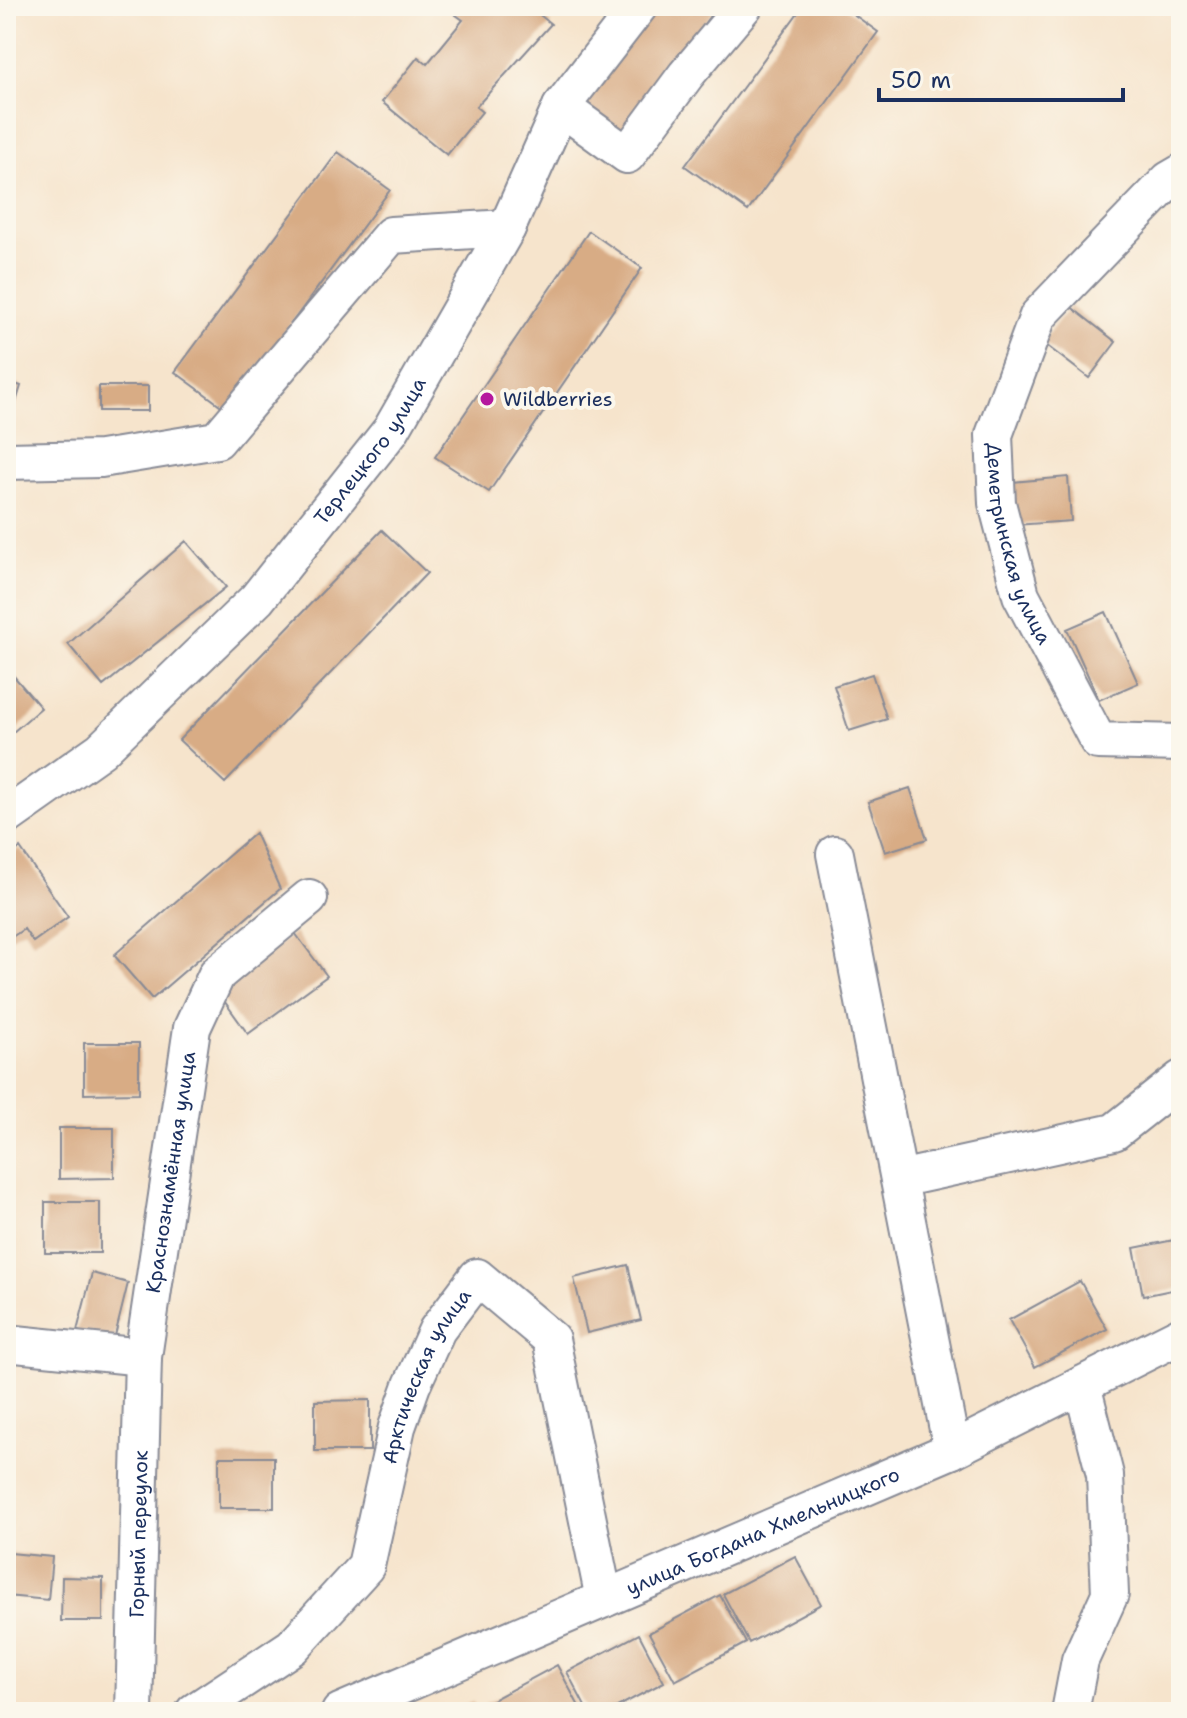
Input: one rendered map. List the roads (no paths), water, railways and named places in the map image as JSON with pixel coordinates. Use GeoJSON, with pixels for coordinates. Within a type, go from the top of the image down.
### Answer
{"type":"FeatureCollection","features":[{"type":"Feature","properties":{"kind":"street","name":"Терлецкого улица"},"geometry":{"type":"LineString","coordinates":[[6,817],[101,750],[257,599],[391,430],[507,228],[561,107],[639,6]]}},
{"type":"Feature","properties":{"kind":"street"},"geometry":{"type":"LineString","coordinates":[[561,107],[627,155],[686,75],[744,6]]}},
{"type":"Feature","properties":{"kind":"street","name":"Деметринская улица"},"geometry":{"type":"LineString","coordinates":[[1181,173],[1169,180],[1038,316],[994,435],[997,503],[1021,595],[1098,741],[1181,743]]}},
{"type":"Feature","properties":{"kind":"street"},"geometry":{"type":"LineString","coordinates":[[6,461],[101,459],[217,440],[391,235],[507,228]]}},
{"type":"Feature","properties":{"kind":"street"},"geometry":{"type":"LineString","coordinates":[[835,854],[952,1450]]}},
{"type":"Feature","properties":{"kind":"street","name":"Краснознамённая улица"},"geometry":{"type":"LineString","coordinates":[[143,1357],[192,1028],[217,974],[309,898]]}},
{"type":"Feature","properties":{"kind":"street"},"geometry":{"type":"LineString","coordinates":[[899,1179],[1114,1132],[1181,1079]]}},
{"type":"Feature","properties":{"kind":"street","name":"Арктическая улица"},"geometry":{"type":"LineString","coordinates":[[194,1712],[292,1647],[366,1566],[397,1427],[412,1385],[437,1330],[477,1277],[551,1339],[604,1599]]}},
{"type":"Feature","properties":{"kind":"street","name":"улица Богдана Хмельницкого"},"geometry":{"type":"LineString","coordinates":[[340,1712],[952,1450],[1181,1335]]}},
{"type":"Feature","properties":{"kind":"street"},"geometry":{"type":"LineString","coordinates":[[6,1343],[143,1357]]}},
{"type":"Feature","properties":{"kind":"street","name":"Горный переулок"},"geometry":{"type":"LineString","coordinates":[[134,1712],[143,1357]]}},
{"type":"Feature","properties":{"kind":"street"},"geometry":{"type":"LineString","coordinates":[[1070,1712],[1080,1660],[1110,1594],[1105,1475],[1082,1385]]}},
{"type":"Feature","properties":{"kind":"place","name":"Wildberries"},"geometry":{"type":"Point","coordinates":[487,399]}}]}
